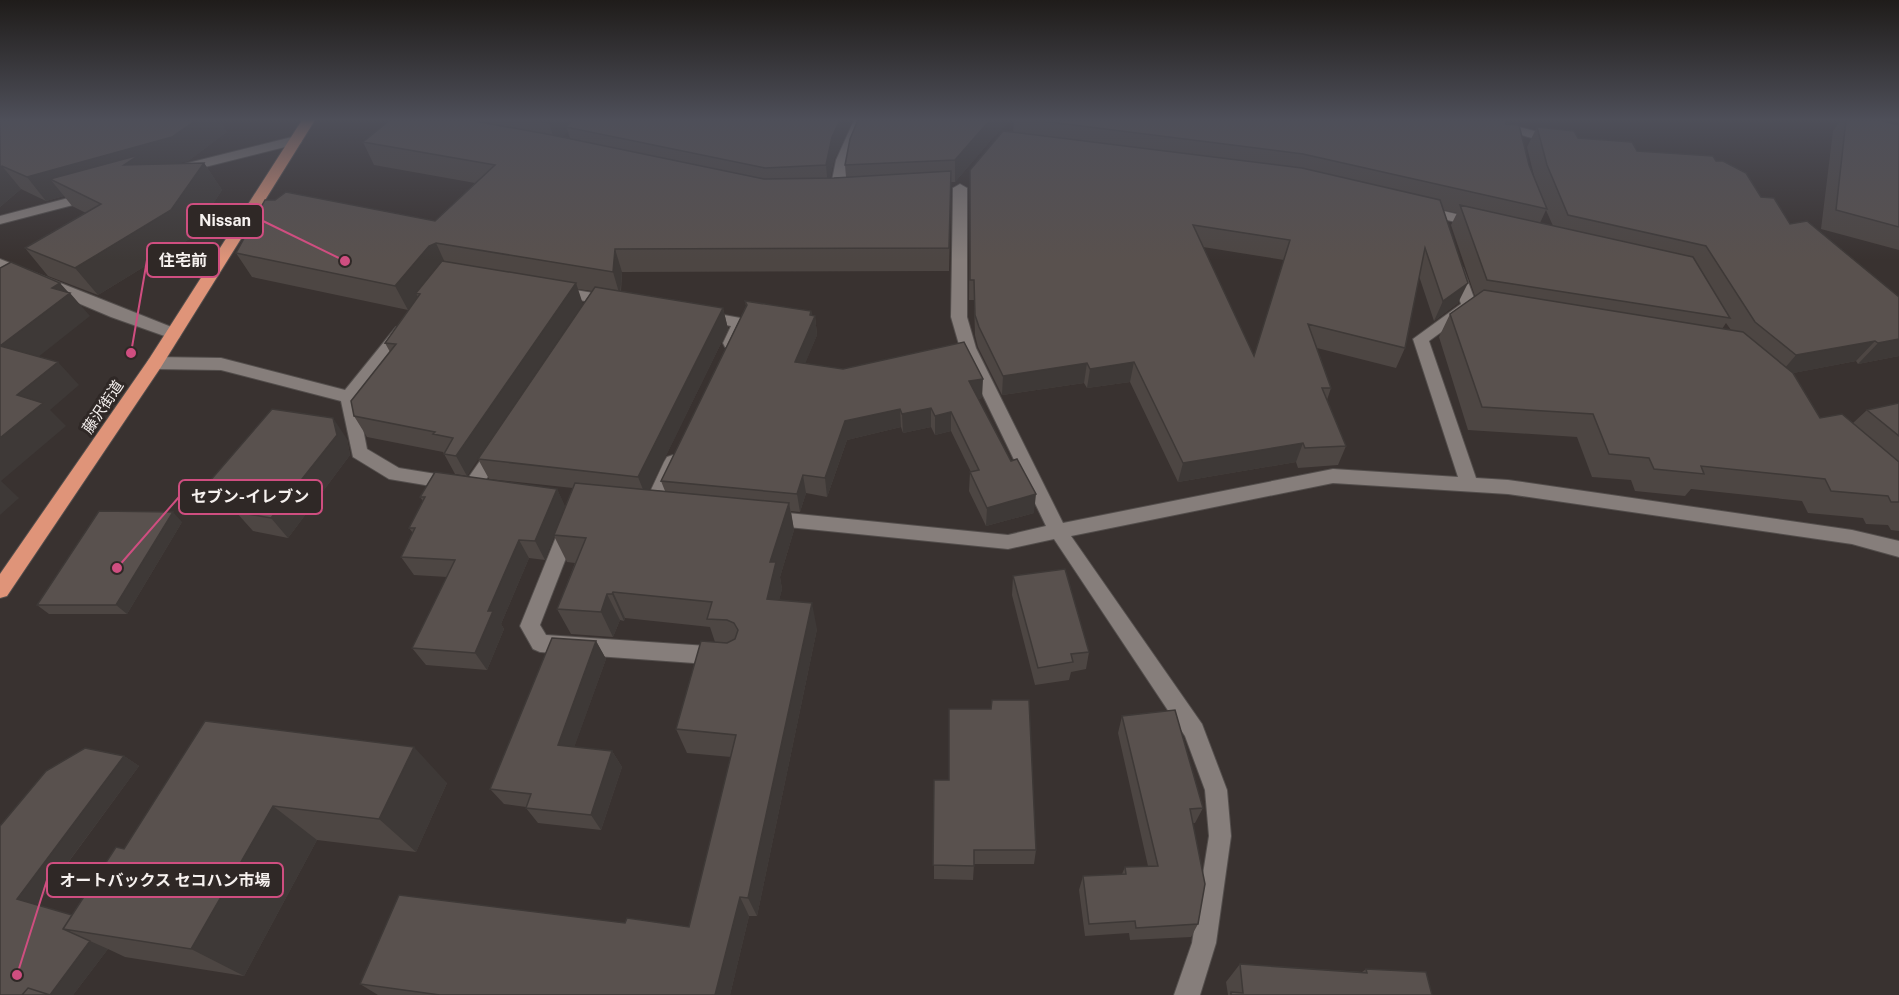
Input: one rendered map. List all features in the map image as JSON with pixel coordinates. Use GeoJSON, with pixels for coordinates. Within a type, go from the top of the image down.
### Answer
{"type":"FeatureCollection","features":[{"type":"Feature","properties":{"kind":"highway","name":"藤沢街道"},"geometry":{"type":"LineString","coordinates":[[0,590],[155,363],[279,166]]}},
{"type":"Feature","properties":{"kind":"street"},"geometry":{"type":"LineString","coordinates":[[165,174],[194,166]]}},
{"type":"Feature","properties":{"kind":"street"},"geometry":{"type":"LineString","coordinates":[[836,194],[842,166]]}},
{"type":"Feature","properties":{"kind":"street"},"geometry":{"type":"LineString","coordinates":[[959,185],[959,316],[968,348],[1058,531],[1194,731],[1216,790],[1220,836],[1204,943],[1187,995]]}},
{"type":"Feature","properties":{"kind":"street"},"geometry":{"type":"LineString","coordinates":[[0,220],[109,191]]}},
{"type":"Feature","properties":{"kind":"street"},"geometry":{"type":"LineString","coordinates":[[1406,207],[1494,227]]}},
{"type":"Feature","properties":{"kind":"street"},"geometry":{"type":"LineString","coordinates":[[1439,214],[1445,234]]}},
{"type":"Feature","properties":{"kind":"street"},"geometry":{"type":"LineString","coordinates":[[1452,255],[1474,307],[1421,339],[1469,484]]}},
{"type":"Feature","properties":{"kind":"street"},"geometry":{"type":"LineString","coordinates":[[0,264],[116,313],[173,334]]}},
{"type":"Feature","properties":{"kind":"street"},"geometry":{"type":"LineString","coordinates":[[540,289],[631,304]]}},
{"type":"Feature","properties":{"kind":"street"},"geometry":{"type":"LineString","coordinates":[[584,318],[598,298]]}},
{"type":"Feature","properties":{"kind":"street"},"geometry":{"type":"LineString","coordinates":[[686,314],[741,323],[726,353]]}},
{"type":"Feature","properties":{"kind":"street"},"geometry":{"type":"LineString","coordinates":[[412,318],[349,398],[359,452],[396,474],[494,489]]}},
{"type":"Feature","properties":{"kind":"street"},"geometry":{"type":"LineString","coordinates":[[155,363],[222,364],[349,398]]}},
{"type":"Feature","properties":{"kind":"street"},"geometry":{"type":"LineString","coordinates":[[472,486],[505,436]]}},
{"type":"Feature","properties":{"kind":"street"},"geometry":{"type":"LineString","coordinates":[[652,507],[682,446]]}},
{"type":"Feature","properties":{"kind":"street"},"geometry":{"type":"LineString","coordinates":[[747,516],[1008,542],[1334,476],[1508,487],[1852,537],[1899,549]]}},
{"type":"Feature","properties":{"kind":"street"},"geometry":{"type":"LineString","coordinates":[[631,505],[676,509]]}},
{"type":"Feature","properties":{"kind":"street"},"geometry":{"type":"LineString","coordinates":[[576,511],[530,626],[540,643],[734,657]]}},
{"type":"Feature","properties":{"kind":"building"},"geometry":{"type":"Polygon","coordinates":[[[3,166],[65,166],[27,177],[3,166]]]}},
{"type":"Feature","properties":{"kind":"building"},"geometry":{"type":"Polygon","coordinates":[[[97,166],[202,166],[171,210],[75,268],[25,248],[101,204],[50,179],[97,166]]]}},
{"type":"Feature","properties":{"kind":"building"},"geometry":{"type":"Polygon","coordinates":[[[493,166],[703,166],[764,179],[834,178],[951,171],[949,248],[615,249],[613,272],[436,243],[429,246],[395,286],[236,253],[265,200],[275,200],[286,192],[435,221],[493,166]]]}},
{"type":"Feature","properties":{"kind":"building"},"geometry":{"type":"Polygon","coordinates":[[[757,166],[797,166],[765,168],[757,166]]]}},
{"type":"Feature","properties":{"kind":"building"},"geometry":{"type":"Polygon","coordinates":[[[973,166],[1289,166],[1440,200],[1468,283],[1443,301],[1425,248],[1405,348],[1308,324],[1331,388],[1322,388],[1346,446],[1305,448],[1303,443],[1183,463],[1134,362],[1090,369],[1087,363],[1003,376],[979,327],[975,315],[974,280],[970,280],[970,170],[973,166]],[[1193,225],[1254,356],[1290,240],[1193,225]]]}},
{"type":"Feature","properties":{"kind":"building"},"geometry":{"type":"Polygon","coordinates":[[[1358,166],[1530,166],[1547,209],[1358,166]]]}},
{"type":"Feature","properties":{"kind":"building"},"geometry":{"type":"Polygon","coordinates":[[[1548,166],[1733,166],[1746,173],[1761,197],[1774,198],[1790,224],[1807,221],[1899,297],[1899,339],[1796,355],[1755,322],[1706,246],[1568,215],[1548,166]]]}},
{"type":"Feature","properties":{"kind":"building"},"geometry":{"type":"Polygon","coordinates":[[[1841,166],[1899,166],[1899,227],[1836,210],[1841,166]]]}},
{"type":"Feature","properties":{"kind":"building"},"geometry":{"type":"Polygon","coordinates":[[[1460,205],[1693,257],[1730,318],[1487,280],[1460,205]]]}},
{"type":"Feature","properties":{"kind":"building"},"geometry":{"type":"Polygon","coordinates":[[[442,261],[576,283],[456,456],[444,454],[453,438],[433,434],[435,432],[354,416],[351,401],[396,344],[385,343],[420,294],[416,293],[442,261]]]}},
{"type":"Feature","properties":{"kind":"building"},"geometry":{"type":"Polygon","coordinates":[[[11,262],[60,283],[52,288],[70,293],[0,346],[0,268],[11,262]]]}},
{"type":"Feature","properties":{"kind":"building"},"geometry":{"type":"Polygon","coordinates":[[[595,287],[723,308],[638,477],[478,459],[595,287]]]}},
{"type":"Feature","properties":{"kind":"building"},"geometry":{"type":"Polygon","coordinates":[[[1484,290],[1743,332],[1793,373],[1820,418],[1842,414],[1899,462],[1899,502],[1891,502],[1888,496],[1831,491],[1825,479],[1701,466],[1704,474],[1654,469],[1649,458],[1609,454],[1593,414],[1482,407],[1450,314],[1484,290]]]}},
{"type":"Feature","properties":{"kind":"building"},"geometry":{"type":"Polygon","coordinates":[[[745,301],[811,311],[810,315],[815,316],[795,362],[843,369],[964,342],[983,379],[969,381],[1011,461],[1017,459],[1036,494],[987,508],[970,472],[979,470],[951,412],[935,416],[931,408],[902,414],[900,409],[845,421],[825,478],[803,475],[797,494],[661,481],[747,305],[745,301]]]}},
{"type":"Feature","properties":{"kind":"building"},"geometry":{"type":"Polygon","coordinates":[[[0,346],[58,362],[17,395],[43,403],[0,438],[0,346]]]}},
{"type":"Feature","properties":{"kind":"building"},"geometry":{"type":"Polygon","coordinates":[[[1899,403],[1899,436],[1867,410],[1899,403]]]}},
{"type":"Feature","properties":{"kind":"building"},"geometry":{"type":"Polygon","coordinates":[[[272,409],[333,418],[337,435],[271,518],[236,512],[254,490],[209,482],[272,409]]]}},
{"type":"Feature","properties":{"kind":"building"},"geometry":{"type":"Polygon","coordinates":[[[435,472],[557,489],[535,541],[519,540],[488,611],[493,611],[475,653],[412,648],[455,560],[401,557],[415,528],[409,528],[425,497],[420,497],[435,472]]]}},
{"type":"Feature","properties":{"kind":"building"},"geometry":{"type":"Polygon","coordinates":[[[575,483],[789,503],[770,562],[776,562],[767,599],[812,603],[748,898],[740,897],[715,995],[440,995],[360,984],[399,895],[625,923],[627,918],[689,927],[736,735],[676,729],[701,641],[727,643],[735,639],[738,630],[734,623],[727,620],[707,619],[712,602],[613,592],[607,594],[601,612],[557,609],[586,538],[554,535],[575,483]]]}},
{"type":"Feature","properties":{"kind":"building"},"geometry":{"type":"Polygon","coordinates":[[[99,511],[173,512],[116,605],[37,605],[99,511]]]}},
{"type":"Feature","properties":{"kind":"building"},"geometry":{"type":"Polygon","coordinates":[[[1065,569],[1089,652],[1071,654],[1073,662],[1038,668],[1013,576],[1065,569]]]}},
{"type":"Feature","properties":{"kind":"building"},"geometry":{"type":"Polygon","coordinates":[[[552,638],[596,641],[558,745],[612,751],[591,815],[526,808],[531,794],[490,789],[552,638]]]}},
{"type":"Feature","properties":{"kind":"building"},"geometry":{"type":"Polygon","coordinates":[[[992,700],[1029,700],[1036,850],[974,850],[974,866],[933,865],[934,780],[949,780],[949,709],[991,709],[992,700]]]}},
{"type":"Feature","properties":{"kind":"building"},"geometry":{"type":"Polygon","coordinates":[[[1175,710],[1203,808],[1190,809],[1205,884],[1198,924],[1136,928],[1135,921],[1089,924],[1083,876],[1126,874],[1125,867],[1158,866],[1122,716],[1175,710]]]}},
{"type":"Feature","properties":{"kind":"building"},"geometry":{"type":"Polygon","coordinates":[[[205,721],[414,747],[379,819],[273,806],[191,949],[63,929],[116,847],[124,849],[205,721]]]}},
{"type":"Feature","properties":{"kind":"building"},"geometry":{"type":"Polygon","coordinates":[[[85,748],[124,756],[17,899],[72,915],[63,929],[90,941],[50,995],[28,988],[22,995],[0,995],[0,826],[46,771],[85,748]]]}},
{"type":"Feature","properties":{"kind":"building"},"geometry":{"type":"Polygon","coordinates":[[[1240,964],[1367,973],[1366,969],[1426,972],[1432,995],[1231,995],[1231,992],[1243,993],[1240,964]]]}},
{"type":"Feature","properties":{"kind":"building"},"geometry":{"type":"Polygon","coordinates":[[[28,988],[50,995],[22,995],[28,988]]]}},
{"type":"Feature","properties":{"kind":"place","name":"Nissan"},"geometry":{"type":"Point","coordinates":[345,261]}},
{"type":"Feature","properties":{"kind":"place","name":"住宅前"},"geometry":{"type":"Point","coordinates":[131,353]}},
{"type":"Feature","properties":{"kind":"place","name":"セブン-イレブン"},"geometry":{"type":"Point","coordinates":[117,568]}},
{"type":"Feature","properties":{"kind":"place","name":"オートバックス セコハン市場"},"geometry":{"type":"Point","coordinates":[17,975]}}]}
